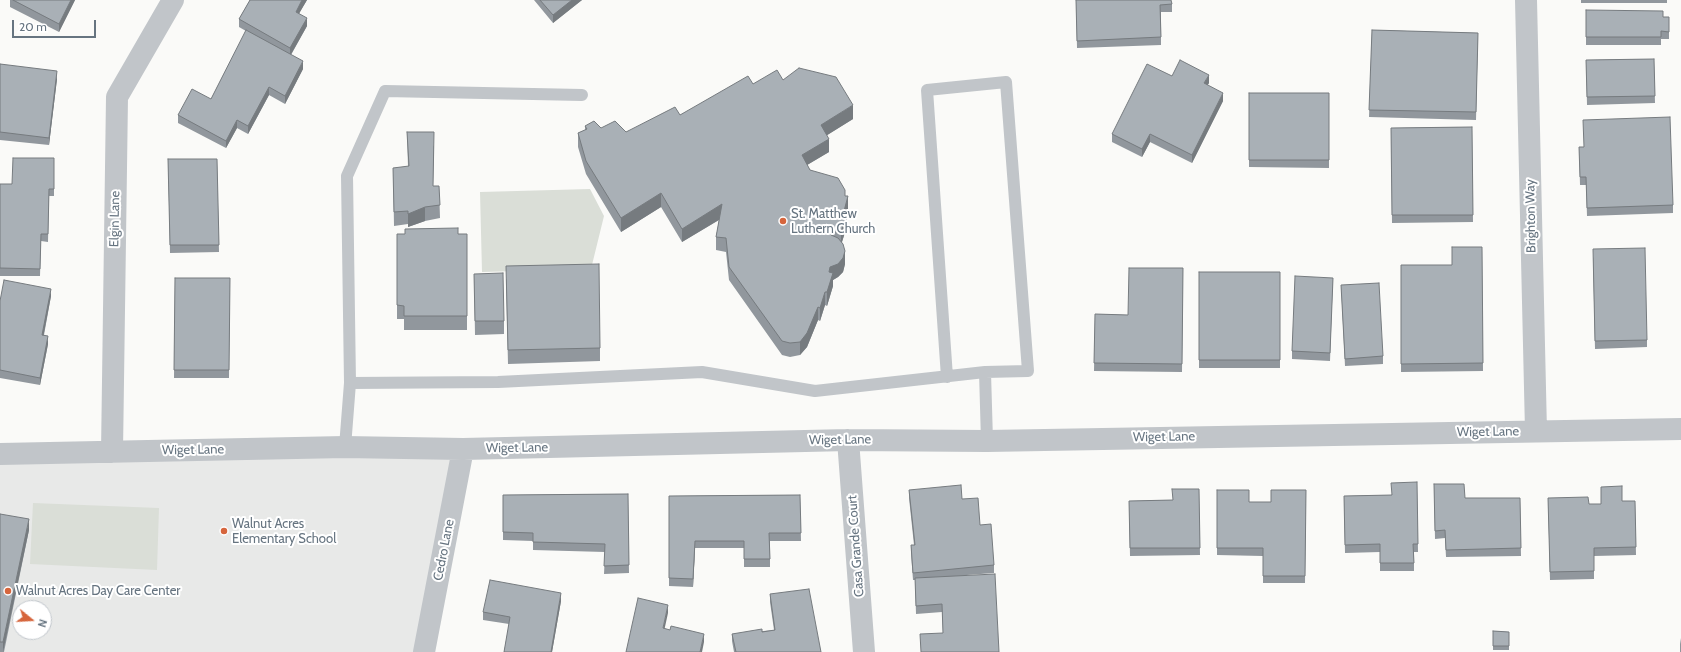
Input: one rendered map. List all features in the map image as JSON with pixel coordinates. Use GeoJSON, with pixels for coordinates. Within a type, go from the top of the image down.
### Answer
{"type":"FeatureCollection","features":[{"type":"Feature","properties":{"kind":"street","name":"Elgin Lane"},"geometry":{"type":"LineString","coordinates":[[112,452],[117,97],[173,0]]}},
{"type":"Feature","properties":{"kind":"street","name":"Brighton Way"},"geometry":{"type":"LineString","coordinates":[[1526,0],[1536,431]]}},
{"type":"Feature","properties":{"kind":"street","name":"Wiget Lane"},"geometry":{"type":"LineString","coordinates":[[0,454],[345,447],[463,449],[848,440],[987,441],[1681,429]]}},
{"type":"Feature","properties":{"kind":"street","name":"Casa Grande Court"},"geometry":{"type":"LineString","coordinates":[[848,440],[864,652]]}},
{"type":"Feature","properties":{"kind":"street","name":"Cedro Lane"},"geometry":{"type":"LineString","coordinates":[[424,652],[463,449]]}},
{"type":"Feature","properties":{"kind":"lane"},"geometry":{"type":"LineString","coordinates":[[350,383],[498,382],[702,372],[814,392],[947,377],[985,372],[1028,371],[1006,82],[927,90],[947,377]]}},
{"type":"Feature","properties":{"kind":"lane"},"geometry":{"type":"LineString","coordinates":[[345,447],[350,383],[347,176],[385,92],[582,95]]}},
{"type":"Feature","properties":{"kind":"lane"},"geometry":{"type":"LineString","coordinates":[[985,372],[987,441]]}},
{"type":"Feature","properties":{"kind":"shaded area"},"geometry":{"type":"Polygon","coordinates":[[[590,189],[604,216],[591,269],[482,272],[480,192],[590,189]]]}},
{"type":"Feature","properties":{"kind":"shaded area","name":"Walnut Acres Elementary School"},"geometry":{"type":"Polygon","coordinates":[[[463,449],[424,652],[0,652],[0,454],[463,449]]]}},
{"type":"Feature","properties":{"kind":"shaded area"},"geometry":{"type":"Polygon","coordinates":[[[33,503],[159,508],[157,570],[30,564],[33,503]]]}},
{"type":"Feature","properties":{"kind":"building"},"geometry":{"type":"Polygon","coordinates":[[[13,0],[71,0],[59,24],[13,0]]]}},
{"type":"Feature","properties":{"kind":"building"},"geometry":{"type":"Polygon","coordinates":[[[250,0],[302,0],[296,12],[307,18],[290,48],[239,19],[250,0]]]}},
{"type":"Feature","properties":{"kind":"building"},"geometry":{"type":"Polygon","coordinates":[[[540,0],[572,0],[553,15],[540,0]]]}},
{"type":"Feature","properties":{"kind":"building"},"geometry":{"type":"Polygon","coordinates":[[[1076,0],[1171,0],[1172,4],[1160,5],[1161,37],[1077,41],[1076,0]]]}},
{"type":"Feature","properties":{"kind":"building"},"geometry":{"type":"Polygon","coordinates":[[[1586,10],[1663,11],[1663,17],[1669,17],[1669,32],[1661,31],[1661,37],[1586,37],[1586,10]]]}},
{"type":"Feature","properties":{"kind":"building"},"geometry":{"type":"Polygon","coordinates":[[[246,30],[303,61],[285,96],[269,87],[248,126],[237,120],[226,141],[178,115],[192,89],[211,99],[246,30]]]}},
{"type":"Feature","properties":{"kind":"building"},"geometry":{"type":"Polygon","coordinates":[[[1372,30],[1478,33],[1476,112],[1369,110],[1372,30]]]}},
{"type":"Feature","properties":{"kind":"building"},"geometry":{"type":"Polygon","coordinates":[[[1654,59],[1655,96],[1587,97],[1586,60],[1654,59]]]}},
{"type":"Feature","properties":{"kind":"building"},"geometry":{"type":"Polygon","coordinates":[[[1180,60],[1209,75],[1204,83],[1223,93],[1192,155],[1150,134],[1142,149],[1112,134],[1147,64],[1172,76],[1180,60]]]}},
{"type":"Feature","properties":{"kind":"building"},"geometry":{"type":"Polygon","coordinates":[[[0,64],[57,71],[49,138],[0,132],[0,64]]]}},
{"type":"Feature","properties":{"kind":"building","name":"St. Matthew Luthern Church"},"geometry":{"type":"Polygon","coordinates":[[[799,68],[836,77],[853,105],[821,125],[829,139],[802,155],[810,170],[838,178],[845,190],[845,196],[848,196],[844,211],[847,212],[841,232],[832,232],[831,235],[838,238],[843,244],[845,251],[843,258],[838,264],[830,267],[829,272],[833,273],[827,292],[825,292],[820,308],[818,307],[807,333],[800,342],[790,343],[782,341],[729,267],[726,238],[716,237],[722,204],[682,229],[661,193],[621,218],[586,161],[578,133],[587,129],[585,126],[594,121],[601,128],[615,121],[626,132],[675,107],[680,115],[748,76],[753,84],[777,70],[783,80],[799,68]]]}},
{"type":"Feature","properties":{"kind":"building"},"geometry":{"type":"Polygon","coordinates":[[[1249,93],[1329,93],[1329,160],[1249,160],[1249,93]]]}},
{"type":"Feature","properties":{"kind":"building"},"geometry":{"type":"Polygon","coordinates":[[[1670,117],[1673,205],[1587,208],[1586,177],[1580,177],[1579,147],[1584,147],[1583,120],[1670,117]]]}},
{"type":"Feature","properties":{"kind":"building"},"geometry":{"type":"Polygon","coordinates":[[[1472,127],[1473,215],[1392,215],[1391,128],[1472,127]]]}},
{"type":"Feature","properties":{"kind":"building"},"geometry":{"type":"Polygon","coordinates":[[[407,132],[434,132],[433,186],[439,186],[440,205],[425,207],[408,214],[408,211],[394,212],[393,168],[409,166],[407,132]]]}},
{"type":"Feature","properties":{"kind":"building"},"geometry":{"type":"Polygon","coordinates":[[[13,158],[54,158],[54,189],[49,189],[48,234],[41,234],[40,269],[0,268],[0,184],[12,184],[13,158]]]}},
{"type":"Feature","properties":{"kind":"building"},"geometry":{"type":"Polygon","coordinates":[[[168,159],[217,159],[219,245],[170,245],[168,159]]]}},
{"type":"Feature","properties":{"kind":"building"},"geometry":{"type":"Polygon","coordinates":[[[458,228],[458,234],[467,234],[467,316],[404,316],[404,306],[397,305],[397,234],[405,234],[405,229],[458,228]]]}},
{"type":"Feature","properties":{"kind":"building"},"geometry":{"type":"Polygon","coordinates":[[[1452,247],[1482,247],[1483,363],[1401,364],[1401,265],[1452,265],[1452,247]]]}},
{"type":"Feature","properties":{"kind":"building"},"geometry":{"type":"Polygon","coordinates":[[[1645,248],[1647,340],[1595,341],[1593,249],[1645,248]]]}},
{"type":"Feature","properties":{"kind":"building"},"geometry":{"type":"Polygon","coordinates":[[[599,264],[600,348],[508,350],[506,266],[599,264]]]}},
{"type":"Feature","properties":{"kind":"building"},"geometry":{"type":"Polygon","coordinates":[[[1129,268],[1183,268],[1182,364],[1094,363],[1095,314],[1128,315],[1129,268]]]}},
{"type":"Feature","properties":{"kind":"building"},"geometry":{"type":"Polygon","coordinates":[[[1199,272],[1280,272],[1280,360],[1199,360],[1199,272]]]}},
{"type":"Feature","properties":{"kind":"building"},"geometry":{"type":"Polygon","coordinates":[[[503,273],[504,321],[475,321],[474,274],[503,273]]]}},
{"type":"Feature","properties":{"kind":"building"},"geometry":{"type":"Polygon","coordinates":[[[1295,276],[1333,278],[1330,353],[1292,351],[1295,276]]]}},
{"type":"Feature","properties":{"kind":"building"},"geometry":{"type":"Polygon","coordinates":[[[175,278],[230,278],[229,370],[174,370],[175,278]]]}},
{"type":"Feature","properties":{"kind":"building"},"geometry":{"type":"Polygon","coordinates":[[[4,280],[51,289],[42,335],[48,336],[40,378],[0,370],[0,301],[4,280]]]}},
{"type":"Feature","properties":{"kind":"building"},"geometry":{"type":"Polygon","coordinates":[[[1379,283],[1383,356],[1345,359],[1341,285],[1379,283]]]}},
{"type":"Feature","properties":{"kind":"building"},"geometry":{"type":"Polygon","coordinates":[[[1417,482],[1418,544],[1413,544],[1414,563],[1380,563],[1380,544],[1345,545],[1344,496],[1392,495],[1391,483],[1417,482]]]}},
{"type":"Feature","properties":{"kind":"building"},"geometry":{"type":"Polygon","coordinates":[[[1434,484],[1464,484],[1465,498],[1520,498],[1521,548],[1446,550],[1445,530],[1435,531],[1434,484]]]}},
{"type":"Feature","properties":{"kind":"building"},"geometry":{"type":"Polygon","coordinates":[[[961,485],[962,499],[978,498],[980,525],[991,524],[994,565],[913,573],[911,545],[915,545],[909,490],[961,485]]]}},
{"type":"Feature","properties":{"kind":"building"},"geometry":{"type":"Polygon","coordinates":[[[1622,486],[1622,501],[1635,501],[1636,547],[1594,548],[1594,571],[1550,572],[1548,498],[1588,497],[1589,504],[1601,504],[1601,487],[1622,486]]]}},
{"type":"Feature","properties":{"kind":"building"},"geometry":{"type":"Polygon","coordinates":[[[1172,489],[1199,489],[1200,548],[1130,548],[1129,501],[1173,500],[1172,489]]]}},
{"type":"Feature","properties":{"kind":"building"},"geometry":{"type":"Polygon","coordinates":[[[1217,490],[1249,490],[1249,502],[1271,502],[1271,490],[1306,490],[1305,576],[1263,576],[1263,548],[1217,548],[1217,490]]]}},
{"type":"Feature","properties":{"kind":"building"},"geometry":{"type":"Polygon","coordinates":[[[628,494],[629,565],[604,566],[605,544],[533,542],[533,533],[503,532],[503,495],[628,494]]]}},
{"type":"Feature","properties":{"kind":"building"},"geometry":{"type":"Polygon","coordinates":[[[800,495],[801,533],[769,533],[770,559],[744,559],[744,541],[695,541],[693,579],[669,578],[669,496],[800,495]]]}},
{"type":"Feature","properties":{"kind":"building","name":"Walnut Acres Day Care Center"},"geometry":{"type":"Polygon","coordinates":[[[0,514],[29,519],[3,642],[0,642],[0,514]]]}},
{"type":"Feature","properties":{"kind":"building"},"geometry":{"type":"Polygon","coordinates":[[[995,574],[999,652],[921,652],[920,634],[943,633],[942,604],[916,606],[915,578],[995,574]]]}},
{"type":"Feature","properties":{"kind":"building"},"geometry":{"type":"Polygon","coordinates":[[[490,580],[561,593],[551,652],[504,652],[510,617],[483,612],[490,580]]]}},
{"type":"Feature","properties":{"kind":"building"},"geometry":{"type":"Polygon","coordinates":[[[809,589],[821,652],[736,652],[732,634],[762,629],[762,632],[775,630],[770,594],[809,589]]]}},
{"type":"Feature","properties":{"kind":"building"},"geometry":{"type":"Polygon","coordinates":[[[638,598],[668,605],[663,628],[670,630],[671,626],[704,634],[700,652],[626,652],[638,598]]]}},
{"type":"Feature","properties":{"kind":"building"},"geometry":{"type":"Polygon","coordinates":[[[1493,631],[1509,632],[1509,646],[1493,646],[1493,631]]]}},
{"type":"Feature","properties":{"kind":"place","name":"St. Matthew Luthern Church"},"geometry":{"type":"Point","coordinates":[783,221]}},
{"type":"Feature","properties":{"kind":"place","name":"Walnut Acres Elementary School"},"geometry":{"type":"Point","coordinates":[224,531]}},
{"type":"Feature","properties":{"kind":"place","name":"Walnut Acres Day Care Center"},"geometry":{"type":"Point","coordinates":[8,591]}}]}
